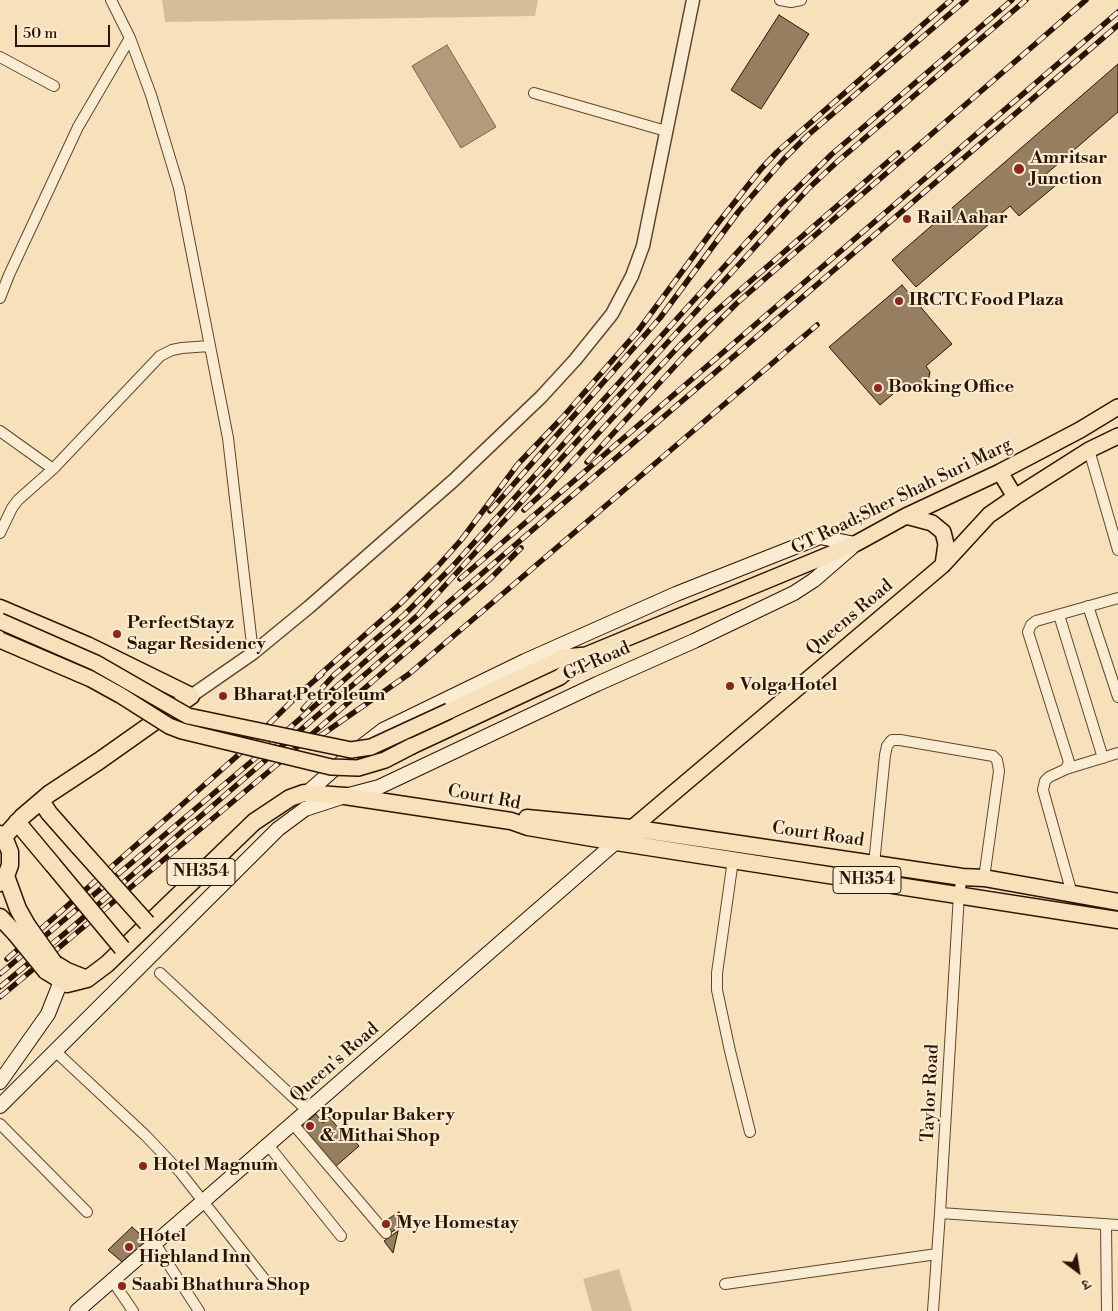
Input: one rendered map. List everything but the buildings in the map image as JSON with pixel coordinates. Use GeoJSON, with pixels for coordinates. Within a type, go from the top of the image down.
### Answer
{"type":"FeatureCollection","features":[{"type":"Feature","properties":{"kind":"highway"},"geometry":{"type":"LineString","coordinates":[[0,608],[87,645],[191,696],[41,801],[2,835],[10,852],[10,866],[3,879],[18,909],[21,929]]}},
{"type":"Feature","properties":{"kind":"highway","name":"NH354"},"geometry":{"type":"LineString","coordinates":[[87,979],[107,964],[254,822],[290,798],[305,793],[345,796]]}},
{"type":"Feature","properties":{"kind":"highway","name":"Court Rd"},"geometry":{"type":"LineString","coordinates":[[345,796],[512,821],[528,827],[616,842]]}},
{"type":"Feature","properties":{"kind":"highway"},"geometry":{"type":"LineString","coordinates":[[41,801],[49,813],[147,924]]}},
{"type":"Feature","properties":{"kind":"highway","name":"Court Road"},"geometry":{"type":"LineString","coordinates":[[512,821],[531,817],[631,828],[962,877],[984,878],[1118,902]]}},
{"type":"Feature","properties":{"kind":"highway"},"geometry":{"type":"LineString","coordinates":[[17,822],[122,948]]}},
{"type":"Feature","properties":{"kind":"highway","name":"Court Road"},"geometry":{"type":"LineString","coordinates":[[616,842],[1118,920]]}},
{"type":"Feature","properties":{"kind":"highway"},"geometry":{"type":"LineString","coordinates":[[0,917],[21,929],[60,981],[72,984],[87,979]]}},
{"type":"Feature","properties":{"kind":"highway"},"geometry":{"type":"LineString","coordinates":[[50,967],[87,979]]}},
{"type":"Feature","properties":{"kind":"main road","name":"GT Road;Sher Shah Suri Marg"},"geometry":{"type":"LineString","coordinates":[[586,656],[855,544],[906,516],[1000,472],[1080,430],[1118,407]]}},
{"type":"Feature","properties":{"kind":"main road"},"geometry":{"type":"LineString","coordinates":[[1089,450],[1118,436]]}},
{"type":"Feature","properties":{"kind":"main road","name":"Queens Road"},"geometry":{"type":"LineString","coordinates":[[616,842],[943,565],[989,516],[1015,497],[1089,450]]}},
{"type":"Feature","properties":{"kind":"main road"},"geometry":{"type":"LineString","coordinates":[[1000,472],[1015,497]]}},
{"type":"Feature","properties":{"kind":"main road"},"geometry":{"type":"LineString","coordinates":[[906,516],[932,523],[943,532],[946,544],[943,565]]}},
{"type":"Feature","properties":{"kind":"main road"},"geometry":{"type":"LineString","coordinates":[[305,793],[383,730],[525,661],[676,594],[820,536],[855,544]]}},
{"type":"Feature","properties":{"kind":"main road","name":"GT Road"},"geometry":{"type":"LineString","coordinates":[[0,1106],[278,829],[305,810],[379,787],[794,593],[814,580],[855,544]]}},
{"type":"Feature","properties":{"kind":"main road"},"geometry":{"type":"LineString","coordinates":[[0,621],[96,663],[188,716],[351,750],[371,747],[564,657],[586,656]]}},
{"type":"Feature","properties":{"kind":"main road"},"geometry":{"type":"LineString","coordinates":[[0,640],[91,679],[169,726],[182,731],[331,767],[358,768],[385,760],[560,677],[586,656]]}},
{"type":"Feature","properties":{"kind":"main road","name":"Queen's Road"},"geometry":{"type":"LineString","coordinates":[[77,1311],[154,1242],[293,1124],[616,842]]}},
{"type":"Feature","properties":{"kind":"main road"},"geometry":{"type":"LineString","coordinates":[[0,1082],[48,1014],[60,981]]}},
{"type":"Feature","properties":{"kind":"street"},"geometry":{"type":"LineString","coordinates":[[111,0],[130,38],[151,95],[179,188],[228,438],[252,653]]}},
{"type":"Feature","properties":{"kind":"street"},"geometry":{"type":"LineString","coordinates":[[191,696],[252,653],[309,607],[454,480],[541,397],[576,360],[612,314],[632,276],[643,246],[693,0]]}},
{"type":"Feature","properties":{"kind":"street"},"geometry":{"type":"LineString","coordinates":[[780,0],[791,2],[801,0]]}},
{"type":"Feature","properties":{"kind":"street"},"geometry":{"type":"LineString","coordinates":[[0,298],[8,275],[78,127],[130,38]]}},
{"type":"Feature","properties":{"kind":"street"},"geometry":{"type":"LineString","coordinates":[[0,57],[54,86]]}},
{"type":"Feature","properties":{"kind":"street"},"geometry":{"type":"LineString","coordinates":[[534,93],[666,131]]}},
{"type":"Feature","properties":{"kind":"street"},"geometry":{"type":"LineString","coordinates":[[0,533],[18,500],[53,469],[160,356],[172,350],[209,346]]}},
{"type":"Feature","properties":{"kind":"street"},"geometry":{"type":"LineString","coordinates":[[0,432],[53,469]]}},
{"type":"Feature","properties":{"kind":"street"},"geometry":{"type":"LineString","coordinates":[[1089,450],[1118,550]]}},
{"type":"Feature","properties":{"kind":"street"},"geometry":{"type":"LineString","coordinates":[[1066,769],[1070,762],[1069,758],[1028,632],[1031,625],[1036,621],[1118,598]]}},
{"type":"Feature","properties":{"kind":"street"},"geometry":{"type":"LineString","coordinates":[[1088,606],[1118,697]]}},
{"type":"Feature","properties":{"kind":"street"},"geometry":{"type":"LineString","coordinates":[[1059,614],[1103,758]]}},
{"type":"Feature","properties":{"kind":"street"},"geometry":{"type":"LineString","coordinates":[[874,864],[887,746],[892,740],[900,740],[993,756],[996,760],[999,771],[984,878]]}},
{"type":"Feature","properties":{"kind":"street"},"geometry":{"type":"LineString","coordinates":[[1072,894],[1043,790],[1045,781],[1066,769],[1118,753]]}},
{"type":"Feature","properties":{"kind":"street"},"geometry":{"type":"LineString","coordinates":[[733,860],[717,973],[717,990],[750,1132]]}},
{"type":"Feature","properties":{"kind":"street","name":"Taylor Road"},"geometry":{"type":"LineString","coordinates":[[933,1311],[958,894],[962,877]]}},
{"type":"Feature","properties":{"kind":"street"},"geometry":{"type":"LineString","coordinates":[[160,973],[308,1111]]}},
{"type":"Feature","properties":{"kind":"street"},"geometry":{"type":"LineString","coordinates":[[55,1051],[146,1136],[204,1200],[269,1285]]}},
{"type":"Feature","properties":{"kind":"street"},"geometry":{"type":"LineString","coordinates":[[0,1124],[87,1212]]}},
{"type":"Feature","properties":{"kind":"street"},"geometry":{"type":"LineString","coordinates":[[293,1124],[386,1233]]}},
{"type":"Feature","properties":{"kind":"street"},"geometry":{"type":"LineString","coordinates":[[268,1145],[341,1236]]}},
{"type":"Feature","properties":{"kind":"street"},"geometry":{"type":"LineString","coordinates":[[940,1213],[1118,1225]]}},
{"type":"Feature","properties":{"kind":"street"},"geometry":{"type":"LineString","coordinates":[[1106,1224],[1108,1311]]}},
{"type":"Feature","properties":{"kind":"street"},"geometry":{"type":"LineString","coordinates":[[154,1242],[199,1311]]}},
{"type":"Feature","properties":{"kind":"street"},"geometry":{"type":"LineString","coordinates":[[725,1284],[937,1254]]}},
{"type":"Feature","properties":{"kind":"street"},"geometry":{"type":"LineString","coordinates":[[112,1280],[133,1311]]}},
{"type":"Feature","properties":{"kind":"shaded area"},"geometry":{"type":"Polygon","coordinates":[[[162,0],[538,0],[535,16],[165,22],[162,0]]]}},
{"type":"Feature","properties":{"kind":"shaded area"},"geometry":{"type":"Polygon","coordinates":[[[447,45],[496,127],[461,148],[412,66],[447,45]]]}},
{"type":"Feature","properties":{"kind":"shaded area"},"geometry":{"type":"Polygon","coordinates":[[[619,1269],[632,1311],[592,1311],[583,1279],[619,1269]]]}},
{"type":"Feature","properties":{"kind":"railway"},"geometry":{"type":"LineString","coordinates":[[317,677],[400,604],[462,539],[518,464],[562,418],[638,331],[718,223],[761,169],[777,152],[951,0]]}},
{"type":"Feature","properties":{"kind":"railway"},"geometry":{"type":"LineString","coordinates":[[490,511],[660,318],[739,211],[784,159],[808,135],[966,0]]}},
{"type":"Feature","properties":{"kind":"railway"},"geometry":{"type":"LineString","coordinates":[[303,709],[334,675],[404,615],[451,568],[781,204],[832,154],[1012,0]]}},
{"type":"Feature","properties":{"kind":"railway"},"geometry":{"type":"LineString","coordinates":[[0,974],[252,761],[418,615],[809,188],[1026,0]]}},
{"type":"Feature","properties":{"kind":"railway"},"geometry":{"type":"LineString","coordinates":[[587,462],[686,354],[737,303],[1086,0]]}},
{"type":"Feature","properties":{"kind":"railway"},"geometry":{"type":"LineString","coordinates":[[460,579],[1118,12]]}},
{"type":"Feature","properties":{"kind":"railway"},"geometry":{"type":"LineString","coordinates":[[188,827],[1118,25]]}},
{"type":"Feature","properties":{"kind":"railway"},"geometry":{"type":"LineString","coordinates":[[524,510],[544,492],[680,345],[708,318],[898,153]]}},
{"type":"Feature","properties":{"kind":"railway"},"geometry":{"type":"LineString","coordinates":[[320,736],[409,674],[817,325]]}},
{"type":"Feature","properties":{"kind":"railway"},"geometry":{"type":"LineString","coordinates":[[0,997],[273,768],[489,580],[521,548]]}},
{"type":"Feature","properties":{"kind":"railway"},"geometry":{"type":"LineString","coordinates":[[7,959],[236,757],[300,693],[322,674]]}},
{"type":"Feature","properties":{"kind":"railway"},"geometry":{"type":"LineString","coordinates":[[0,987],[193,822]]}},
{"type":"Feature","properties":{"kind":"place","name":"Amritsar Junction"},"geometry":{"type":"Point","coordinates":[1019,169]}},
{"type":"Feature","properties":{"kind":"place","name":"Rail Aahar"},"geometry":{"type":"Point","coordinates":[907,219]}},
{"type":"Feature","properties":{"kind":"place","name":"IRCTC Food Plaza"},"geometry":{"type":"Point","coordinates":[899,301]}},
{"type":"Feature","properties":{"kind":"place","name":"Booking Office"},"geometry":{"type":"Point","coordinates":[878,388]}},
{"type":"Feature","properties":{"kind":"place","name":"PerfectStayz Sagar Residency"},"geometry":{"type":"Point","coordinates":[117,634]}},
{"type":"Feature","properties":{"kind":"place","name":"Volga Hotel"},"geometry":{"type":"Point","coordinates":[730,686]}},
{"type":"Feature","properties":{"kind":"place","name":"Bharat Petroleum"},"geometry":{"type":"Point","coordinates":[223,696]}},
{"type":"Feature","properties":{"kind":"place","name":"Popular Bakery & Mithai Shop"},"geometry":{"type":"Point","coordinates":[310,1126]}},
{"type":"Feature","properties":{"kind":"place","name":"Hotel Magnum"},"geometry":{"type":"Point","coordinates":[143,1166]}},
{"type":"Feature","properties":{"kind":"place","name":"Mye Homestay"},"geometry":{"type":"Point","coordinates":[386,1224]}},
{"type":"Feature","properties":{"kind":"place","name":"Hotel Highland Inn"},"geometry":{"type":"Point","coordinates":[129,1247]}},
{"type":"Feature","properties":{"kind":"place","name":"Saabi Bhathura Shop"},"geometry":{"type":"Point","coordinates":[122,1286]}}]}
